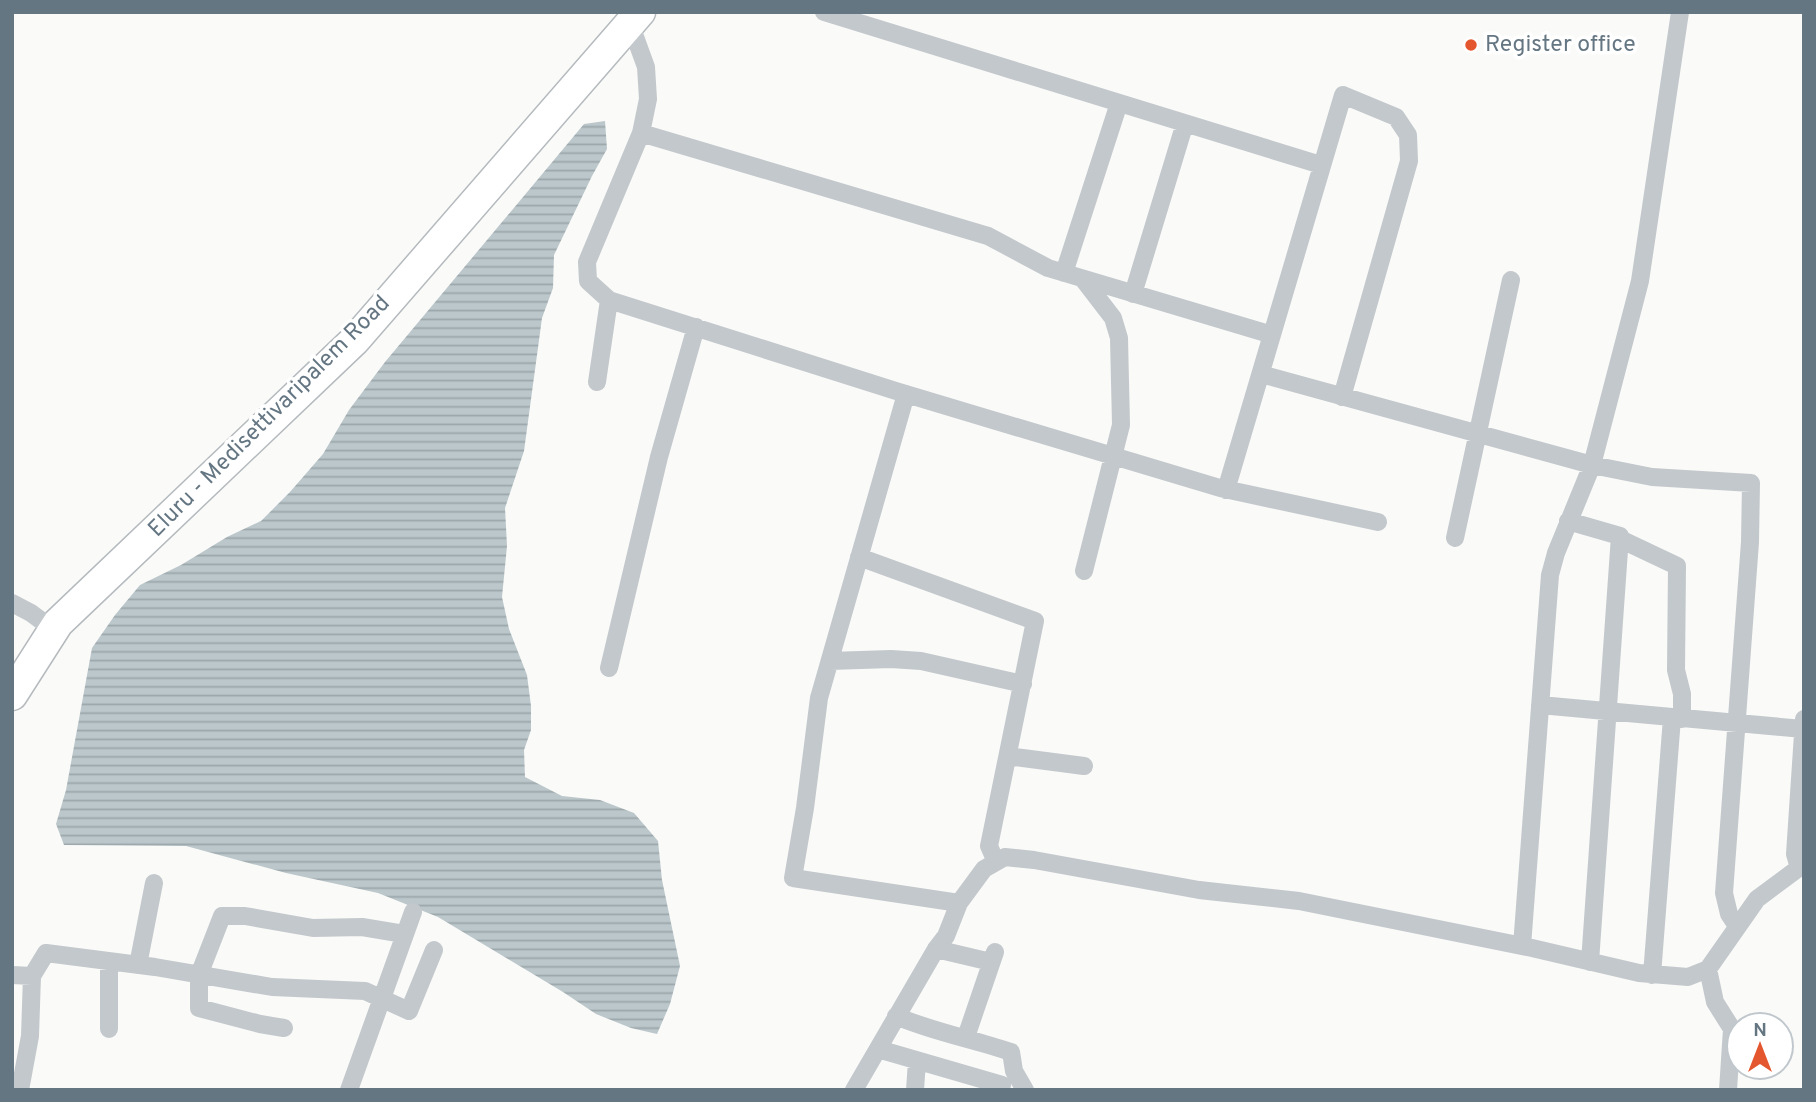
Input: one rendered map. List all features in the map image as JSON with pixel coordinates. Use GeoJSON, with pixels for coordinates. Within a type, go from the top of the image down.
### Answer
{"type":"FeatureCollection","features":[{"type":"Feature","properties":{"kind":"main road","name":"Eluru - Medisettivaripalem Road"},"geometry":{"type":"LineString","coordinates":[[12,695],[54,630],[355,340],[635,18]]}},
{"type":"Feature","properties":{"kind":"street"},"geometry":{"type":"LineString","coordinates":[[824,12],[1321,165]]}},
{"type":"Feature","properties":{"kind":"street"},"geometry":{"type":"LineString","coordinates":[[1522,946],[1550,575],[1556,552],[1592,465],[1640,281],[1680,12]]}},
{"type":"Feature","properties":{"kind":"street"},"geometry":{"type":"LineString","coordinates":[[635,18],[646,67],[648,99],[641,133],[587,262],[589,281],[609,300],[906,394],[1226,490],[1378,522]]}},
{"type":"Feature","properties":{"kind":"street"},"geometry":{"type":"LineString","coordinates":[[1226,490],[1343,95],[1396,117],[1408,135],[1409,161],[1342,397]]}},
{"type":"Feature","properties":{"kind":"street"},"geometry":{"type":"LineString","coordinates":[[1064,273],[1119,103]]}},
{"type":"Feature","properties":{"kind":"street"},"geometry":{"type":"LineString","coordinates":[[1133,294],[1185,123]]}},
{"type":"Feature","properties":{"kind":"street"},"geometry":{"type":"LineString","coordinates":[[641,133],[988,236],[1022,255],[1064,273],[1272,335]]}},
{"type":"Feature","properties":{"kind":"street"},"geometry":{"type":"LineString","coordinates":[[1083,279],[1113,318],[1119,338],[1122,425],[1084,571]]}},
{"type":"Feature","properties":{"kind":"street"},"geometry":{"type":"LineString","coordinates":[[1455,538],[1511,280]]}},
{"type":"Feature","properties":{"kind":"street"},"geometry":{"type":"LineString","coordinates":[[597,382],[609,300]]}},
{"type":"Feature","properties":{"kind":"street"},"geometry":{"type":"LineString","coordinates":[[609,667],[659,457],[696,327]]}},
{"type":"Feature","properties":{"kind":"street"},"geometry":{"type":"LineString","coordinates":[[1261,374],[1592,465],[1652,477],[1751,483],[1750,542],[1724,893],[1729,914],[1737,926]]}},
{"type":"Feature","properties":{"kind":"street"},"geometry":{"type":"LineString","coordinates":[[906,394],[819,698],[793,878],[959,903]]}},
{"type":"Feature","properties":{"kind":"street"},"geometry":{"type":"LineString","coordinates":[[1569,521],[1620,536],[1590,962]]}},
{"type":"Feature","properties":{"kind":"street"},"geometry":{"type":"LineString","coordinates":[[1619,539],[1677,566],[1676,670],[1682,694],[1677,719],[1652,975]]}},
{"type":"Feature","properties":{"kind":"street"},"geometry":{"type":"LineString","coordinates":[[859,557],[1035,621],[989,846],[996,862]]}},
{"type":"Feature","properties":{"kind":"street"},"geometry":{"type":"LineString","coordinates":[[12,603],[54,630]]}},
{"type":"Feature","properties":{"kind":"street"},"geometry":{"type":"LineString","coordinates":[[830,662],[891,659],[921,661],[1023,684]]}},
{"type":"Feature","properties":{"kind":"street"},"geometry":{"type":"LineString","coordinates":[[1540,705],[1803,729]]}},
{"type":"Feature","properties":{"kind":"street"},"geometry":{"type":"LineString","coordinates":[[854,1090],[936,948],[946,936],[959,903],[984,869],[1005,857],[1199,890],[1299,901],[1652,975],[1688,977],[1708,970],[1757,899],[1801,866],[1794,854],[1804,719]]}},
{"type":"Feature","properties":{"kind":"street"},"geometry":{"type":"LineString","coordinates":[[1008,757],[1084,766]]}},
{"type":"Feature","properties":{"kind":"street"},"geometry":{"type":"LineString","coordinates":[[138,965],[154,883]]}},
{"type":"Feature","properties":{"kind":"street"},"geometry":{"type":"LineString","coordinates":[[349,1090],[413,912]]}},
{"type":"Feature","properties":{"kind":"street"},"geometry":{"type":"LineString","coordinates":[[284,1028],[199,1008],[199,975],[222,916],[245,916],[313,928],[362,927],[404,934]]}},
{"type":"Feature","properties":{"kind":"street"},"geometry":{"type":"LineString","coordinates":[[936,948],[993,957],[966,1037]]}},
{"type":"Feature","properties":{"kind":"street"},"geometry":{"type":"LineString","coordinates":[[20,1090],[30,1037],[32,976],[46,953],[272,987],[365,991],[409,1011],[434,950]]}},
{"type":"Feature","properties":{"kind":"street"},"geometry":{"type":"LineString","coordinates":[[109,961],[109,1029]]}},
{"type":"Feature","properties":{"kind":"street"},"geometry":{"type":"LineString","coordinates":[[1708,970],[1715,1002],[1732,1029],[1728,1090]]}},
{"type":"Feature","properties":{"kind":"street"},"geometry":{"type":"LineString","coordinates":[[12,975],[32,976]]}},
{"type":"Feature","properties":{"kind":"street"},"geometry":{"type":"LineString","coordinates":[[896,1017],[1011,1052],[1014,1071],[1025,1090]]}},
{"type":"Feature","properties":{"kind":"street"},"geometry":{"type":"LineString","coordinates":[[878,1049],[1002,1085]]}},
{"type":"Feature","properties":{"kind":"street"},"geometry":{"type":"LineString","coordinates":[[915,1090],[917,1061]]}},
{"type":"Feature","properties":{"kind":"shaded area"},"geometry":{"type":"Polygon","coordinates":[[[605,121],[607,149],[554,255],[553,288],[542,318],[524,451],[505,508],[507,546],[502,597],[509,629],[527,675],[531,706],[531,730],[524,750],[525,777],[562,796],[600,800],[634,813],[658,841],[662,880],[680,966],[670,1004],[657,1034],[631,1028],[596,1014],[438,917],[378,893],[286,873],[186,846],[64,845],[56,824],[66,790],[92,648],[115,615],[140,585],[261,521],[290,492],[323,454],[349,410],[385,362],[584,124],[605,121]]]}},
{"type":"Feature","properties":{"kind":"place","name":"Register office"},"geometry":{"type":"Point","coordinates":[1471,45]}}]}
